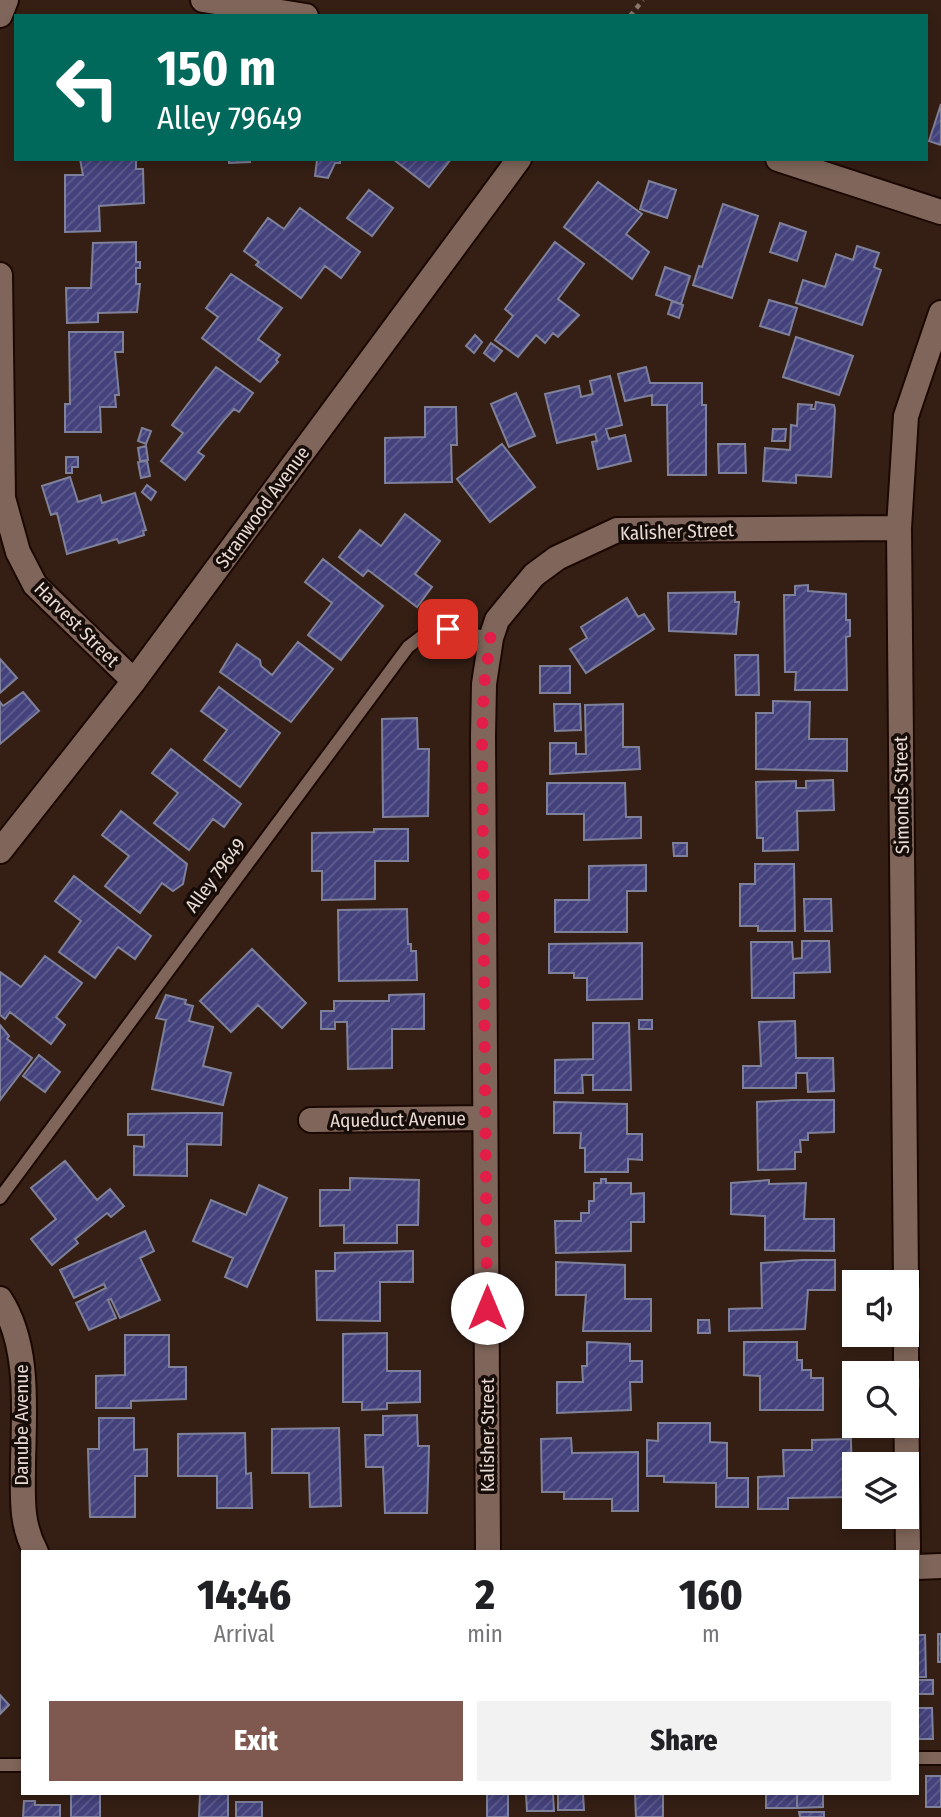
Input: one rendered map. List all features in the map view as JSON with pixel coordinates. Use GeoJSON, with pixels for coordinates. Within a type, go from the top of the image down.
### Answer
{"type":"FeatureCollection","features":[{"type":"Feature","properties":{"kind":"street"},"geometry":{"type":"LineString","coordinates":[[0,15],[6,0]]}},
{"type":"Feature","properties":{"kind":"street"},"geometry":{"type":"LineString","coordinates":[[203,0],[293,14]]}},
{"type":"Feature","properties":{"kind":"street","name":"Stranwood Avenue"},"geometry":{"type":"LineString","coordinates":[[0,851],[134,681],[518,161]]}},
{"type":"Feature","properties":{"kind":"street"},"geometry":{"type":"LineString","coordinates":[[784,161],[941,212]]}},
{"type":"Feature","properties":{"kind":"street","name":"Harvest Street"},"geometry":{"type":"LineString","coordinates":[[0,275],[3,498],[18,552],[35,585],[134,681]]}},
{"type":"Feature","properties":{"kind":"street","name":"Simonds Street"},"geometry":{"type":"LineString","coordinates":[[905,1270],[899,528],[906,416],[941,313]]}},
{"type":"Feature","properties":{"kind":"street","name":"Kalisher Street"},"geometry":{"type":"LineString","coordinates":[[488,1550],[482,736],[484,684],[491,638],[497,621],[534,575],[557,558],[617,530],[899,528]]}},
{"type":"Feature","properties":{"kind":"street","name":"Aqueduct Avenue"},"geometry":{"type":"LineString","coordinates":[[311,1120],[485,1118]]}},
{"type":"Feature","properties":{"kind":"street","name":"Danube Avenue"},"geometry":{"type":"LineString","coordinates":[[0,1300],[11,1316],[22,1357],[21,1505],[28,1537],[35,1550]]}},
{"type":"Feature","properties":{"kind":"street"},"geometry":{"type":"LineString","coordinates":[[907,1438],[908,1550]]}},
{"type":"Feature","properties":{"kind":"street"},"geometry":{"type":"LineString","coordinates":[[919,1567],[941,1566]]}},
{"type":"Feature","properties":{"kind":"lane","name":"Alley 79649"},"geometry":{"type":"LineString","coordinates":[[0,1198],[408,647],[430,630],[448,629],[491,638]]}},
{"type":"Feature","properties":{"kind":"lane"},"geometry":{"type":"LineString","coordinates":[[919,1758],[941,1758]]}},
{"type":"Feature","properties":{"kind":"lane"},"geometry":{"type":"LineString","coordinates":[[0,1765],[21,1765]]}},
{"type":"Feature","properties":{"kind":"path"},"geometry":{"type":"LineString","coordinates":[[632,14],[643,0]]}},
{"type":"Feature","properties":{"kind":"building"},"geometry":{"type":"Polygon","coordinates":[[[941,104],[941,145],[929,141],[941,104]]]}},
{"type":"Feature","properties":{"kind":"building"},"geometry":{"type":"Polygon","coordinates":[[[80,161],[136,161],[136,169],[143,169],[144,203],[99,206],[100,231],[65,232],[65,175],[83,175],[80,161]]]}},
{"type":"Feature","properties":{"kind":"building"},"geometry":{"type":"Polygon","coordinates":[[[229,161],[250,162],[229,163],[229,161]]]}},
{"type":"Feature","properties":{"kind":"building"},"geometry":{"type":"Polygon","coordinates":[[[317,161],[340,161],[335,163],[328,178],[315,176],[317,161]]]}},
{"type":"Feature","properties":{"kind":"building"},"geometry":{"type":"Polygon","coordinates":[[[396,161],[449,161],[429,187],[396,161]]]}},
{"type":"Feature","properties":{"kind":"building"},"geometry":{"type":"Polygon","coordinates":[[[649,181],[676,190],[667,218],[640,209],[649,181]]]}},
{"type":"Feature","properties":{"kind":"building"},"geometry":{"type":"Polygon","coordinates":[[[598,182],[642,214],[626,234],[649,252],[632,279],[564,227],[598,182]]]}},
{"type":"Feature","properties":{"kind":"building"},"geometry":{"type":"Polygon","coordinates":[[[369,190],[393,208],[372,236],[347,218],[369,190]]]}},
{"type":"Feature","properties":{"kind":"building"},"geometry":{"type":"Polygon","coordinates":[[[723,204],[758,216],[732,298],[693,285],[699,266],[702,267],[723,204]]]}},
{"type":"Feature","properties":{"kind":"building"},"geometry":{"type":"Polygon","coordinates":[[[300,208],[360,252],[341,278],[325,266],[301,298],[256,265],[259,262],[244,251],[268,218],[284,229],[300,208]]]}},
{"type":"Feature","properties":{"kind":"building"},"geometry":{"type":"Polygon","coordinates":[[[780,223],[806,232],[797,261],[770,252],[780,223]]]}},
{"type":"Feature","properties":{"kind":"building"},"geometry":{"type":"Polygon","coordinates":[[[136,242],[136,262],[140,262],[140,268],[136,268],[136,284],[140,284],[137,312],[98,313],[98,322],[67,323],[66,288],[91,288],[93,243],[136,242]]]}},
{"type":"Feature","properties":{"kind":"building"},"geometry":{"type":"Polygon","coordinates":[[[555,242],[584,264],[558,299],[579,315],[558,337],[553,333],[545,343],[536,335],[518,357],[495,340],[513,316],[505,309],[555,242]]]}},
{"type":"Feature","properties":{"kind":"building"},"geometry":{"type":"Polygon","coordinates":[[[857,246],[879,253],[874,267],[881,270],[862,325],[796,303],[803,280],[825,287],[836,254],[853,260],[857,246]]]}},
{"type":"Feature","properties":{"kind":"building"},"geometry":{"type":"Polygon","coordinates":[[[665,267],[690,276],[681,304],[656,295],[665,267]]]}},
{"type":"Feature","properties":{"kind":"building"},"geometry":{"type":"Polygon","coordinates":[[[231,274],[282,308],[258,339],[280,355],[276,360],[278,362],[260,382],[202,338],[218,317],[206,308],[231,274]]]}},
{"type":"Feature","properties":{"kind":"building"},"geometry":{"type":"Polygon","coordinates":[[[769,300],[797,308],[789,335],[760,326],[769,300]]]}},
{"type":"Feature","properties":{"kind":"building"},"geometry":{"type":"Polygon","coordinates":[[[672,301],[683,305],[679,318],[668,314],[672,301]]]}},
{"type":"Feature","properties":{"kind":"building"},"geometry":{"type":"Polygon","coordinates":[[[69,332],[123,332],[123,352],[115,352],[119,395],[115,395],[116,407],[100,407],[101,432],[65,432],[65,404],[70,404],[69,332]]]}},
{"type":"Feature","properties":{"kind":"building"},"geometry":{"type":"Polygon","coordinates":[[[475,335],[482,342],[474,353],[466,346],[475,335]]]}},
{"type":"Feature","properties":{"kind":"building"},"geometry":{"type":"Polygon","coordinates":[[[796,337],[853,356],[839,395],[783,377],[796,337]]]}},
{"type":"Feature","properties":{"kind":"building"},"geometry":{"type":"Polygon","coordinates":[[[491,343],[502,351],[494,361],[484,353],[491,343]]]}},
{"type":"Feature","properties":{"kind":"building"},"geometry":{"type":"Polygon","coordinates":[[[216,367],[253,393],[239,412],[234,409],[198,452],[204,456],[185,480],[161,461],[183,433],[172,425],[216,367]]]}},
{"type":"Feature","properties":{"kind":"building"},"geometry":{"type":"Polygon","coordinates":[[[646,367],[650,383],[702,383],[702,405],[706,405],[706,475],[668,475],[667,405],[652,405],[652,395],[625,401],[618,374],[646,367]]]}},
{"type":"Feature","properties":{"kind":"building"},"geometry":{"type":"Polygon","coordinates":[[[610,376],[622,425],[606,429],[609,439],[625,435],[631,461],[598,469],[592,442],[597,441],[595,434],[557,443],[545,394],[579,386],[581,397],[593,394],[590,381],[610,376]]]}},
{"type":"Feature","properties":{"kind":"building"},"geometry":{"type":"Polygon","coordinates":[[[516,393],[535,436],[509,447],[491,404],[516,393]]]}},
{"type":"Feature","properties":{"kind":"building"},"geometry":{"type":"Polygon","coordinates":[[[816,402],[834,405],[835,410],[831,477],[796,475],[796,483],[763,481],[765,448],[790,450],[791,425],[797,426],[798,404],[812,405],[811,409],[815,409],[816,402]]]}},
{"type":"Feature","properties":{"kind":"building"},"geometry":{"type":"Polygon","coordinates":[[[425,407],[456,407],[457,445],[451,445],[452,482],[385,483],[385,438],[425,437],[425,407]]]}},
{"type":"Feature","properties":{"kind":"building"},"geometry":{"type":"Polygon","coordinates":[[[142,428],[151,431],[146,444],[138,441],[142,428]]]}},
{"type":"Feature","properties":{"kind":"building"},"geometry":{"type":"Polygon","coordinates":[[[773,429],[786,429],[785,441],[772,441],[773,429]]]}},
{"type":"Feature","properties":{"kind":"building"},"geometry":{"type":"Polygon","coordinates":[[[502,444],[535,487],[490,522],[457,479],[502,444]]]}},
{"type":"Feature","properties":{"kind":"building"},"geometry":{"type":"Polygon","coordinates":[[[718,444],[745,444],[746,473],[719,473],[718,444]]]}},
{"type":"Feature","properties":{"kind":"building"},"geometry":{"type":"Polygon","coordinates":[[[146,446],[148,460],[140,461],[138,448],[146,446]]]}},
{"type":"Feature","properties":{"kind":"building"},"geometry":{"type":"Polygon","coordinates":[[[66,457],[78,457],[78,467],[72,467],[72,473],[66,473],[66,457]]]}},
{"type":"Feature","properties":{"kind":"building"},"geometry":{"type":"Polygon","coordinates":[[[147,461],[150,476],[141,478],[138,462],[147,461]]]}},
{"type":"Feature","properties":{"kind":"building"},"geometry":{"type":"Polygon","coordinates":[[[70,477],[78,502],[100,495],[102,503],[135,493],[146,530],[143,531],[144,535],[119,543],[117,539],[67,554],[57,513],[51,515],[42,486],[70,477]]]}},
{"type":"Feature","properties":{"kind":"building"},"geometry":{"type":"Polygon","coordinates":[[[147,485],[156,492],[151,500],[142,492],[147,485]]]}},
{"type":"Feature","properties":{"kind":"building"},"geometry":{"type":"Polygon","coordinates":[[[405,514],[440,541],[415,574],[432,587],[417,607],[368,570],[363,576],[339,557],[360,530],[381,546],[405,514]]]}},
{"type":"Feature","properties":{"kind":"building"},"geometry":{"type":"Polygon","coordinates":[[[323,559],[383,606],[341,660],[308,635],[332,603],[305,582],[323,559]]]}},
{"type":"Feature","properties":{"kind":"building"},"geometry":{"type":"Polygon","coordinates":[[[808,585],[808,591],[846,594],[846,620],[850,620],[850,636],[846,637],[847,690],[795,690],[796,672],[785,672],[784,595],[795,595],[795,586],[808,585]]]}},
{"type":"Feature","properties":{"kind":"building"},"geometry":{"type":"Polygon","coordinates":[[[735,592],[735,602],[739,602],[736,634],[669,631],[668,593],[735,592]]]}},
{"type":"Feature","properties":{"kind":"building"},"geometry":{"type":"Polygon","coordinates":[[[627,598],[638,617],[644,614],[654,629],[586,673],[570,649],[587,638],[581,627],[627,598]]]}},
{"type":"Feature","properties":{"kind":"building"},"geometry":{"type":"Polygon","coordinates":[[[298,642],[333,669],[291,722],[220,672],[237,644],[260,660],[261,666],[272,675],[298,642]]]}},
{"type":"Feature","properties":{"kind":"building"},"geometry":{"type":"Polygon","coordinates":[[[735,655],[758,655],[759,695],[736,695],[735,655]]]}},
{"type":"Feature","properties":{"kind":"building"},"geometry":{"type":"Polygon","coordinates":[[[0,659],[17,678],[0,693],[0,659]]]}},
{"type":"Feature","properties":{"kind":"building"},"geometry":{"type":"Polygon","coordinates":[[[540,666],[570,666],[570,693],[540,693],[540,666]]]}},
{"type":"Feature","properties":{"kind":"building"},"geometry":{"type":"Polygon","coordinates":[[[219,687],[280,733],[240,787],[204,760],[227,730],[201,711],[219,687]]]}},
{"type":"Feature","properties":{"kind":"building"},"geometry":{"type":"Polygon","coordinates":[[[23,692],[39,711],[0,744],[0,702],[3,706],[23,692]]]}},
{"type":"Feature","properties":{"kind":"building"},"geometry":{"type":"Polygon","coordinates":[[[773,701],[810,702],[809,739],[847,739],[847,771],[756,769],[756,713],[773,713],[773,701]]]}},
{"type":"Feature","properties":{"kind":"building"},"geometry":{"type":"Polygon","coordinates":[[[554,704],[580,704],[581,730],[555,731],[554,704]]]}},
{"type":"Feature","properties":{"kind":"building"},"geometry":{"type":"Polygon","coordinates":[[[623,704],[623,747],[639,747],[640,769],[550,774],[550,743],[576,743],[576,754],[586,754],[585,705],[623,704]]]}},
{"type":"Feature","properties":{"kind":"building"},"geometry":{"type":"Polygon","coordinates":[[[417,718],[418,749],[429,749],[428,816],[383,817],[382,719],[417,718]]]}},
{"type":"Feature","properties":{"kind":"building"},"geometry":{"type":"Polygon","coordinates":[[[171,749],[241,804],[224,827],[213,819],[189,850],[154,823],[178,793],[152,773],[171,749]]]}},
{"type":"Feature","properties":{"kind":"building"},"geometry":{"type":"Polygon","coordinates":[[[833,780],[834,810],[797,811],[798,850],[763,851],[763,838],[757,838],[756,782],[796,781],[796,788],[806,788],[806,781],[833,780]]]}},
{"type":"Feature","properties":{"kind":"building"},"geometry":{"type":"Polygon","coordinates":[[[547,783],[625,783],[626,817],[641,817],[641,838],[584,840],[584,814],[547,814],[547,783]]]}},
{"type":"Feature","properties":{"kind":"building"},"geometry":{"type":"Polygon","coordinates":[[[121,811],[187,864],[183,884],[173,891],[162,883],[140,913],[105,886],[129,856],[102,835],[121,811]]]}},
{"type":"Feature","properties":{"kind":"building"},"geometry":{"type":"Polygon","coordinates":[[[374,829],[408,829],[408,861],[375,861],[375,899],[322,900],[322,871],[312,871],[312,833],[374,832],[374,829]]]}},
{"type":"Feature","properties":{"kind":"building"},"geometry":{"type":"Polygon","coordinates":[[[673,843],[687,843],[687,856],[674,856],[673,843]]]}},
{"type":"Feature","properties":{"kind":"building"},"geometry":{"type":"Polygon","coordinates":[[[755,864],[794,864],[795,931],[758,931],[758,926],[740,926],[740,884],[755,884],[755,864]]]}},
{"type":"Feature","properties":{"kind":"building"},"geometry":{"type":"Polygon","coordinates":[[[646,865],[646,891],[627,891],[627,932],[555,932],[555,900],[589,900],[589,866],[646,865]]]}},
{"type":"Feature","properties":{"kind":"building"},"geometry":{"type":"Polygon","coordinates":[[[74,876],[151,936],[135,959],[118,947],[95,978],[59,952],[81,921],[55,901],[74,876]]]}},
{"type":"Feature","properties":{"kind":"building"},"geometry":{"type":"Polygon","coordinates":[[[804,899],[831,899],[832,931],[805,931],[804,899]]]}},
{"type":"Feature","properties":{"kind":"building"},"geometry":{"type":"Polygon","coordinates":[[[407,909],[408,944],[411,944],[411,951],[416,951],[417,980],[339,981],[338,910],[407,909]]]}},
{"type":"Feature","properties":{"kind":"building"},"geometry":{"type":"Polygon","coordinates":[[[802,941],[829,941],[830,972],[794,973],[794,998],[752,998],[751,942],[792,942],[793,959],[802,958],[802,941]]]}},
{"type":"Feature","properties":{"kind":"building"},"geometry":{"type":"Polygon","coordinates":[[[642,943],[642,999],[587,1000],[587,978],[574,978],[574,973],[549,973],[549,944],[642,943]]]}},
{"type":"Feature","properties":{"kind":"building"},"geometry":{"type":"Polygon","coordinates":[[[252,949],[306,1003],[282,1028],[258,1005],[231,1032],[200,1001],[252,949]]]}},
{"type":"Feature","properties":{"kind":"building"},"geometry":{"type":"Polygon","coordinates":[[[45,956],[82,983],[56,1017],[65,1025],[51,1044],[10,1012],[5,1019],[0,1015],[0,972],[21,987],[45,956]]]}},
{"type":"Feature","properties":{"kind":"building"},"geometry":{"type":"Polygon","coordinates":[[[424,994],[424,1029],[392,1029],[392,1068],[348,1069],[347,1022],[335,1022],[335,1029],[321,1029],[321,1011],[334,1011],[334,1001],[389,1001],[389,995],[424,994]]]}},
{"type":"Feature","properties":{"kind":"building"},"geometry":{"type":"Polygon","coordinates":[[[166,995],[186,1000],[185,1004],[193,1006],[189,1021],[213,1027],[203,1066],[231,1073],[223,1105],[152,1089],[166,1020],[156,1018],[166,995]]]}},
{"type":"Feature","properties":{"kind":"building"},"geometry":{"type":"Polygon","coordinates":[[[639,1020],[652,1020],[652,1029],[639,1029],[639,1020]]]}},
{"type":"Feature","properties":{"kind":"building"},"geometry":{"type":"Polygon","coordinates":[[[795,1021],[796,1058],[833,1058],[834,1091],[808,1092],[807,1073],[796,1073],[796,1088],[743,1088],[743,1066],[761,1066],[759,1022],[795,1021]]]}},
{"type":"Feature","properties":{"kind":"building"},"geometry":{"type":"Polygon","coordinates":[[[593,1023],[629,1023],[631,1090],[593,1090],[593,1075],[582,1075],[583,1093],[555,1093],[555,1060],[593,1059],[593,1023]]]}},
{"type":"Feature","properties":{"kind":"building"},"geometry":{"type":"Polygon","coordinates":[[[0,1025],[9,1036],[7,1039],[32,1058],[0,1100],[0,1025]]]}},
{"type":"Feature","properties":{"kind":"building"},"geometry":{"type":"Polygon","coordinates":[[[39,1055],[60,1072],[45,1092],[23,1076],[39,1055]]]}},
{"type":"Feature","properties":{"kind":"building"},"geometry":{"type":"Polygon","coordinates":[[[834,1100],[834,1132],[808,1133],[808,1140],[800,1140],[801,1152],[795,1152],[795,1169],[758,1170],[757,1102],[834,1100]]]}},
{"type":"Feature","properties":{"kind":"building"},"geometry":{"type":"Polygon","coordinates":[[[554,1102],[627,1104],[627,1134],[642,1134],[642,1160],[628,1159],[628,1172],[585,1172],[585,1148],[580,1148],[581,1133],[554,1133],[554,1102]]]}},
{"type":"Feature","properties":{"kind":"building"},"geometry":{"type":"Polygon","coordinates":[[[222,1113],[221,1145],[187,1144],[187,1176],[134,1175],[134,1146],[144,1147],[144,1135],[128,1135],[128,1114],[222,1113]]]}},
{"type":"Feature","properties":{"kind":"building"},"geometry":{"type":"Polygon","coordinates":[[[65,1161],[97,1200],[110,1189],[124,1206],[111,1217],[107,1213],[75,1239],[78,1243],[52,1265],[31,1239],[56,1219],[31,1188],[65,1161]]]}},
{"type":"Feature","properties":{"kind":"building"},"geometry":{"type":"Polygon","coordinates":[[[350,1178],[419,1180],[418,1225],[397,1225],[397,1243],[344,1243],[344,1225],[320,1226],[320,1190],[350,1190],[350,1178]]]}},
{"type":"Feature","properties":{"kind":"building"},"geometry":{"type":"Polygon","coordinates":[[[601,1179],[606,1179],[606,1183],[631,1183],[631,1194],[644,1193],[644,1222],[631,1222],[631,1251],[556,1253],[555,1221],[581,1221],[581,1213],[589,1213],[589,1201],[594,1201],[594,1183],[601,1183],[601,1179]]]}},
{"type":"Feature","properties":{"kind":"building"},"geometry":{"type":"Polygon","coordinates":[[[769,1180],[769,1184],[806,1183],[804,1219],[834,1219],[834,1251],[765,1250],[765,1216],[731,1214],[731,1183],[769,1180]]]}},
{"type":"Feature","properties":{"kind":"building"},"geometry":{"type":"Polygon","coordinates":[[[259,1185],[287,1198],[247,1287],[225,1277],[233,1258],[193,1241],[211,1200],[246,1215],[259,1185]]]}},
{"type":"Feature","properties":{"kind":"building"},"geometry":{"type":"Polygon","coordinates":[[[145,1231],[154,1251],[140,1258],[160,1300],[120,1318],[111,1299],[108,1300],[116,1318],[89,1330],[76,1303],[106,1288],[104,1284],[74,1298],[60,1270],[145,1231]]]}},
{"type":"Feature","properties":{"kind":"building"},"geometry":{"type":"Polygon","coordinates":[[[413,1251],[413,1282],[380,1282],[380,1321],[317,1320],[316,1271],[335,1271],[335,1253],[413,1251]]]}},
{"type":"Feature","properties":{"kind":"building"},"geometry":{"type":"Polygon","coordinates":[[[835,1260],[835,1290],[808,1290],[805,1329],[729,1331],[729,1309],[762,1308],[761,1263],[835,1260]]]}},
{"type":"Feature","properties":{"kind":"building"},"geometry":{"type":"Polygon","coordinates":[[[556,1262],[625,1265],[625,1299],[651,1299],[651,1331],[583,1331],[586,1295],[556,1295],[556,1262]]]}},
{"type":"Feature","properties":{"kind":"building"},"geometry":{"type":"Polygon","coordinates":[[[698,1320],[709,1320],[710,1333],[698,1333],[698,1320]]]}},
{"type":"Feature","properties":{"kind":"building"},"geometry":{"type":"Polygon","coordinates":[[[387,1333],[387,1371],[420,1371],[420,1402],[387,1403],[387,1409],[362,1410],[362,1402],[343,1402],[343,1334],[387,1333]]]}},
{"type":"Feature","properties":{"kind":"building"},"geometry":{"type":"Polygon","coordinates":[[[125,1335],[169,1335],[169,1367],[186,1367],[186,1399],[131,1401],[131,1408],[96,1408],[96,1376],[125,1375],[125,1335]]]}},
{"type":"Feature","properties":{"kind":"building"},"geometry":{"type":"Polygon","coordinates":[[[587,1342],[630,1344],[630,1361],[642,1361],[642,1382],[630,1382],[631,1410],[557,1413],[557,1382],[583,1382],[582,1366],[587,1366],[587,1342]]]}},
{"type":"Feature","properties":{"kind":"building"},"geometry":{"type":"Polygon","coordinates":[[[744,1342],[797,1342],[797,1360],[802,1360],[802,1370],[811,1370],[811,1378],[823,1378],[823,1410],[760,1410],[760,1376],[744,1375],[744,1342]]]}},
{"type":"Feature","properties":{"kind":"building"},"geometry":{"type":"Polygon","coordinates":[[[417,1415],[418,1446],[429,1446],[427,1513],[385,1513],[383,1467],[366,1467],[365,1435],[383,1435],[383,1416],[417,1415]]]}},
{"type":"Feature","properties":{"kind":"building"},"geometry":{"type":"Polygon","coordinates":[[[99,1418],[134,1418],[134,1450],[147,1449],[147,1476],[135,1476],[135,1517],[90,1517],[88,1449],[99,1449],[99,1418]]]}},
{"type":"Feature","properties":{"kind":"building"},"geometry":{"type":"Polygon","coordinates":[[[658,1423],[710,1423],[710,1442],[727,1443],[727,1478],[748,1478],[748,1507],[716,1507],[716,1483],[664,1482],[664,1476],[647,1476],[647,1440],[658,1441],[658,1423]]]}},
{"type":"Feature","properties":{"kind":"building"},"geometry":{"type":"Polygon","coordinates":[[[339,1428],[341,1506],[310,1507],[309,1473],[272,1473],[272,1429],[339,1428]]]}},
{"type":"Feature","properties":{"kind":"building"},"geometry":{"type":"Polygon","coordinates":[[[245,1433],[246,1474],[251,1473],[252,1508],[217,1508],[217,1476],[178,1476],[178,1434],[245,1433]]]}},
{"type":"Feature","properties":{"kind":"building"},"geometry":{"type":"Polygon","coordinates":[[[571,1438],[572,1453],[638,1452],[638,1511],[612,1511],[612,1499],[564,1499],[564,1492],[542,1492],[541,1439],[571,1438]]]}},
{"type":"Feature","properties":{"kind":"building"},"geometry":{"type":"Polygon","coordinates":[[[851,1439],[851,1452],[842,1452],[842,1497],[788,1498],[788,1509],[758,1509],[758,1477],[784,1476],[783,1450],[812,1450],[812,1440],[851,1439]]]}},
{"type":"Feature","properties":{"kind":"building"},"geometry":{"type":"Polygon","coordinates":[[[938,1634],[941,1634],[941,1662],[938,1662],[938,1634]]]}},
{"type":"Feature","properties":{"kind":"building"},"geometry":{"type":"Polygon","coordinates":[[[919,1635],[925,1635],[926,1677],[919,1677],[919,1635]]]}},
{"type":"Feature","properties":{"kind":"building"},"geometry":{"type":"Polygon","coordinates":[[[919,1680],[933,1680],[933,1694],[919,1694],[919,1680]]]}},
{"type":"Feature","properties":{"kind":"building"},"geometry":{"type":"Polygon","coordinates":[[[0,1695],[9,1705],[0,1714],[0,1695]]]}},
{"type":"Feature","properties":{"kind":"building"},"geometry":{"type":"Polygon","coordinates":[[[919,1708],[932,1708],[933,1739],[919,1739],[919,1708]]]}},
{"type":"Feature","properties":{"kind":"building"},"geometry":{"type":"Polygon","coordinates":[[[926,1776],[941,1776],[941,1807],[926,1807],[926,1776]]]}},
{"type":"Feature","properties":{"kind":"building"},"geometry":{"type":"Polygon","coordinates":[[[71,1795],[100,1795],[100,1817],[71,1817],[71,1795]]]}},
{"type":"Feature","properties":{"kind":"building"},"geometry":{"type":"Polygon","coordinates":[[[200,1795],[228,1795],[228,1817],[199,1817],[200,1795]]]}},
{"type":"Feature","properties":{"kind":"building"},"geometry":{"type":"Polygon","coordinates":[[[487,1795],[508,1795],[508,1817],[487,1817],[487,1795]]]}},
{"type":"Feature","properties":{"kind":"building"},"geometry":{"type":"Polygon","coordinates":[[[526,1795],[553,1795],[554,1811],[527,1811],[526,1795]]]}},
{"type":"Feature","properties":{"kind":"building"},"geometry":{"type":"Polygon","coordinates":[[[558,1795],[583,1795],[584,1810],[558,1810],[558,1795]]]}},
{"type":"Feature","properties":{"kind":"building"},"geometry":{"type":"Polygon","coordinates":[[[635,1795],[663,1795],[663,1817],[636,1817],[635,1795]]]}},
{"type":"Feature","properties":{"kind":"building"},"geometry":{"type":"Polygon","coordinates":[[[766,1795],[797,1795],[797,1808],[766,1808],[766,1795]]]}},
{"type":"Feature","properties":{"kind":"building"},"geometry":{"type":"Polygon","coordinates":[[[797,1795],[823,1795],[823,1807],[797,1808],[797,1795]]]}},
{"type":"Feature","properties":{"kind":"building"},"geometry":{"type":"Polygon","coordinates":[[[24,1801],[35,1801],[35,1805],[60,1805],[60,1817],[23,1817],[24,1801]]]}},
{"type":"Feature","properties":{"kind":"building"},"geometry":{"type":"Polygon","coordinates":[[[236,1802],[262,1802],[262,1817],[236,1817],[236,1802]]]}},
{"type":"Feature","properties":{"kind":"building"},"geometry":{"type":"Polygon","coordinates":[[[799,1812],[824,1812],[824,1817],[800,1817],[799,1812]]]}},
{"type":"Feature","properties":{"kind":"route"},"geometry":{"type":"LineString","coordinates":[[448,629],[491,638],[484,684],[482,736],[487,1308]]}}]}
